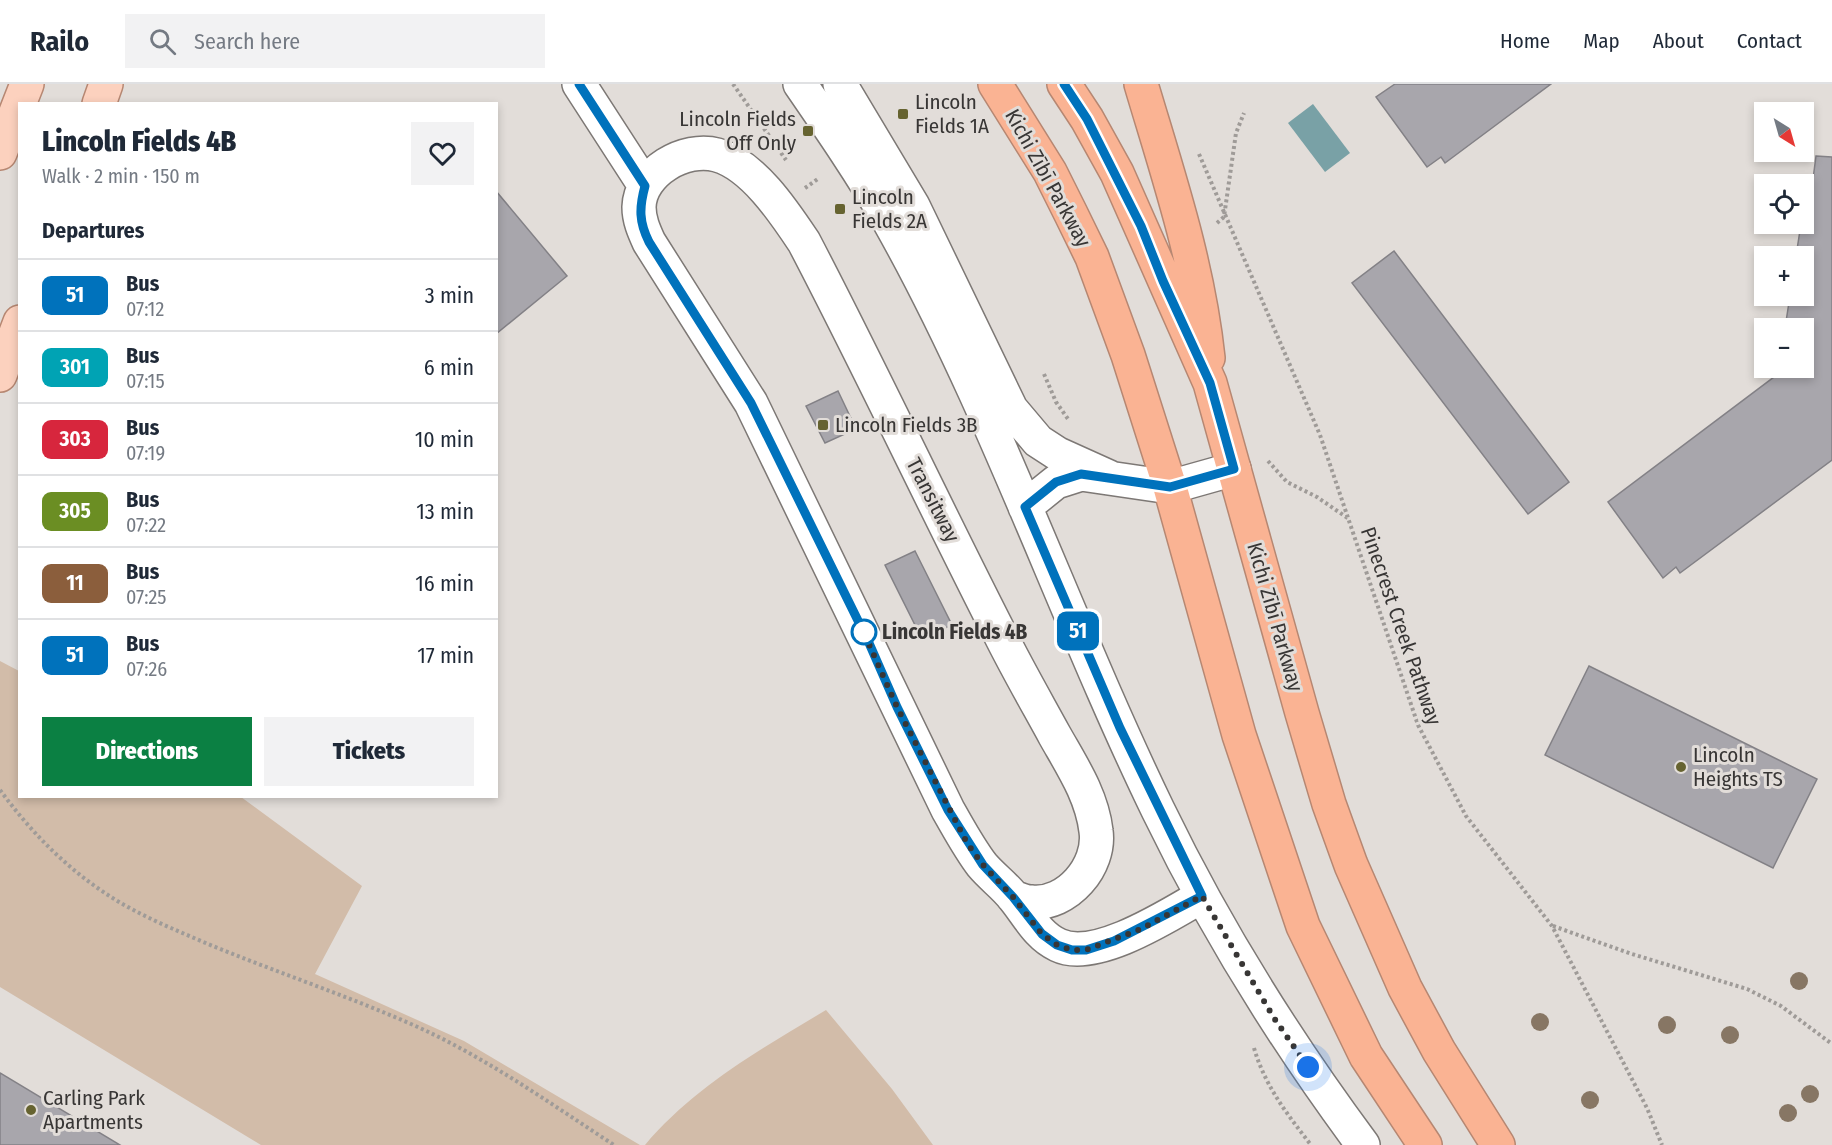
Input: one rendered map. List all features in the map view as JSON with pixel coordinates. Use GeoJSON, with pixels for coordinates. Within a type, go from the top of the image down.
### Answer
{"type":"FeatureCollection","features":[{"type":"Feature","properties":{"kind":"highway","name":"Kichi Zībī Parkway"},"geometry":{"type":"LineString","coordinates":[[995,84],[1050,172],[1092,257],[1128,355],[1170,487],[1239,735],[1303,926],[1366,1056],[1425,1145]]}},
{"type":"Feature","properties":{"kind":"highway","name":"Kichi Zībī Parkway"},"geometry":{"type":"LineString","coordinates":[[1064,84],[1087,119],[1117,173],[1210,383],[1326,793],[1351,865],[1405,988],[1439,1051],[1498,1145]]}},
{"type":"Feature","properties":{"kind":"highway"},"geometry":{"type":"LineString","coordinates":[[1141,84],[1190,246],[1203,313],[1210,383]]}},
{"type":"Feature","properties":{"kind":"main road"},"geometry":{"type":"LineString","coordinates":[[20,102],[27,84]]}},
{"type":"Feature","properties":{"kind":"main road"},"geometry":{"type":"LineString","coordinates":[[100,102],[106,84]]}},
{"type":"Feature","properties":{"kind":"main road"},"geometry":{"type":"LineString","coordinates":[[0,153],[18,107]]}},
{"type":"Feature","properties":{"kind":"main road"},"geometry":{"type":"LineString","coordinates":[[0,375],[18,327]]}},
{"type":"Feature","properties":{"kind":"lane"},"geometry":{"type":"LineString","coordinates":[[579,84],[645,186],[639,206],[641,225],[649,242],[751,403],[953,818],[983,865],[1013,897],[1042,934],[1057,945],[1072,950],[1086,950],[1141,929],[1202,896]]}},
{"type":"Feature","properties":{"kind":"lane"},"geometry":{"type":"LineString","coordinates":[[800,84],[889,221],[957,356],[1120,728],[1202,896],[1274,1018],[1363,1145]]}},
{"type":"Feature","properties":{"kind":"lane"},"geometry":{"type":"LineString","coordinates":[[840,84],[913,206],[1011,409],[1038,441],[1058,454],[1109,477]]}},
{"type":"Feature","properties":{"kind":"lane","name":"Transitway"},"geometry":{"type":"LineString","coordinates":[[645,186],[658,171],[675,160],[696,152],[718,155],[759,184],[782,210],[814,262],[1002,638],[1080,780],[1090,806],[1096,832],[1096,850],[1088,870],[1074,886],[1059,897],[1030,902],[1013,897]]}},
{"type":"Feature","properties":{"kind":"lane"},"geometry":{"type":"LineString","coordinates":[[1025,507],[1056,482],[1081,474],[1170,487],[1234,469]]}},
{"type":"Feature","properties":{"kind":"path"},"geometry":{"type":"LineString","coordinates":[[733,84],[792,169]]}},
{"type":"Feature","properties":{"kind":"path"},"geometry":{"type":"LineString","coordinates":[[1224,217],[1236,133],[1244,113]]}},
{"type":"Feature","properties":{"kind":"path","name":"Pinecrest Creek Pathway"},"geometry":{"type":"LineString","coordinates":[[1196,145],[1224,217],[1300,388],[1349,520],[1408,699],[1433,758],[1466,816],[1552,926],[1647,1108],[1662,1145]]}},
{"type":"Feature","properties":{"kind":"path"},"geometry":{"type":"LineString","coordinates":[[799,178],[805,188],[819,178]]}},
{"type":"Feature","properties":{"kind":"path"},"geometry":{"type":"LineString","coordinates":[[1044,374],[1056,402],[1069,420]]}},
{"type":"Feature","properties":{"kind":"path"},"geometry":{"type":"LineString","coordinates":[[1265,452],[1269,462],[1287,482],[1317,497],[1349,520]]}},
{"type":"Feature","properties":{"kind":"path"},"geometry":{"type":"LineString","coordinates":[[0,790],[28,828],[63,861],[99,889],[132,910],[232,954],[411,1024],[508,1075],[614,1145]]}},
{"type":"Feature","properties":{"kind":"path"},"geometry":{"type":"LineString","coordinates":[[1552,926],[1632,954],[1746,989],[1781,1006],[1832,1044]]}},
{"type":"Feature","properties":{"kind":"shaded area"},"geometry":{"type":"Polygon","coordinates":[[[0,661],[18,670],[18,798],[242,798],[362,886],[315,974],[464,1041],[640,1145],[261,1145],[0,987],[0,661]]]}},
{"type":"Feature","properties":{"kind":"shaded area"},"geometry":{"type":"Polygon","coordinates":[[[826,1010],[892,1089],[933,1145],[645,1145],[664,1124],[707,1087],[753,1055],[826,1010]]]}},
{"type":"Feature","properties":{"kind":"water"},"geometry":{"type":"Polygon","coordinates":[[[1313,104],[1350,153],[1325,172],[1288,123],[1313,104]]]}},
{"type":"Feature","properties":{"kind":"building"},"geometry":{"type":"Polygon","coordinates":[[[1395,84],[1551,84],[1445,163],[1441,157],[1427,167],[1376,97],[1395,84]]]}},
{"type":"Feature","properties":{"kind":"building"},"geometry":{"type":"Polygon","coordinates":[[[1816,156],[1832,157],[1832,460],[1680,573],[1676,567],[1663,578],[1608,502],[1773,378],[1814,378],[1814,318],[1787,318],[1788,306],[1814,306],[1814,246],[1798,246],[1799,234],[1814,234],[1814,174],[1816,156]]]}},
{"type":"Feature","properties":{"kind":"building"},"geometry":{"type":"Polygon","coordinates":[[[498,193],[567,276],[498,332],[498,193]]]}},
{"type":"Feature","properties":{"kind":"building"},"geometry":{"type":"Polygon","coordinates":[[[1394,251],[1569,482],[1528,514],[1352,283],[1394,251]]]}},
{"type":"Feature","properties":{"kind":"building"},"geometry":{"type":"Polygon","coordinates":[[[838,391],[856,429],[825,443],[806,406],[838,391]]]}},
{"type":"Feature","properties":{"kind":"building"},"geometry":{"type":"Polygon","coordinates":[[[915,551],[952,625],[922,639],[885,565],[915,551]]]}},
{"type":"Feature","properties":{"kind":"building","name":"Lincoln Heights TS"},"geometry":{"type":"Polygon","coordinates":[[[1589,666],[1817,779],[1773,868],[1545,755],[1589,666]]]}},
{"type":"Feature","properties":{"kind":"building","name":"Carling Park Apartments"},"geometry":{"type":"Polygon","coordinates":[[[0,1073],[120,1145],[0,1145],[0,1073]]]}},
{"type":"Feature","properties":{"kind":"bus line","name":"51"},"geometry":{"type":"LineString","coordinates":[[579,84],[645,186],[639,206],[641,225],[649,242],[751,403],[869,643],[897,707],[967,843],[999,885],[1013,897],[1027,918],[1042,934],[1057,945],[1072,950],[1086,950],[1141,929],[1202,896],[1158,810],[1120,728],[1025,507],[1056,482],[1081,474],[1170,487],[1234,469],[1210,383],[1163,281],[1141,226],[1117,173],[1087,119],[1064,84]]}},
{"type":"Feature","properties":{"kind":"place","name":"Lincoln Fields 1A"},"geometry":{"type":"Point","coordinates":[903,114]}},
{"type":"Feature","properties":{"kind":"place","name":"Lincoln Fields Off Only"},"geometry":{"type":"Point","coordinates":[808,131]}},
{"type":"Feature","properties":{"kind":"place","name":"Lincoln Fields 2A"},"geometry":{"type":"Point","coordinates":[840,209]}},
{"type":"Feature","properties":{"kind":"place","name":"Lincoln Fields 3B"},"geometry":{"type":"Point","coordinates":[823,425]}},
{"type":"Feature","properties":{"kind":"place","name":"Lincoln Fields 4B"},"geometry":{"type":"Point","coordinates":[864,632]}},
{"type":"Feature","properties":{"kind":"place","name":"Lincoln Heights TS"},"geometry":{"type":"Point","coordinates":[1681,767]}},
{"type":"Feature","properties":{"kind":"place","name":"Carling Park Apartments"},"geometry":{"type":"Point","coordinates":[31,1110]}},
{"type":"Feature","properties":{"kind":"route"},"geometry":{"type":"LineString","coordinates":[[864,632],[860,624],[897,707],[967,843],[999,885],[1013,897],[1027,918],[1042,934],[1057,945],[1072,950],[1086,950],[1141,929],[1202,896],[1274,1018],[1308,1067]]}}]}
